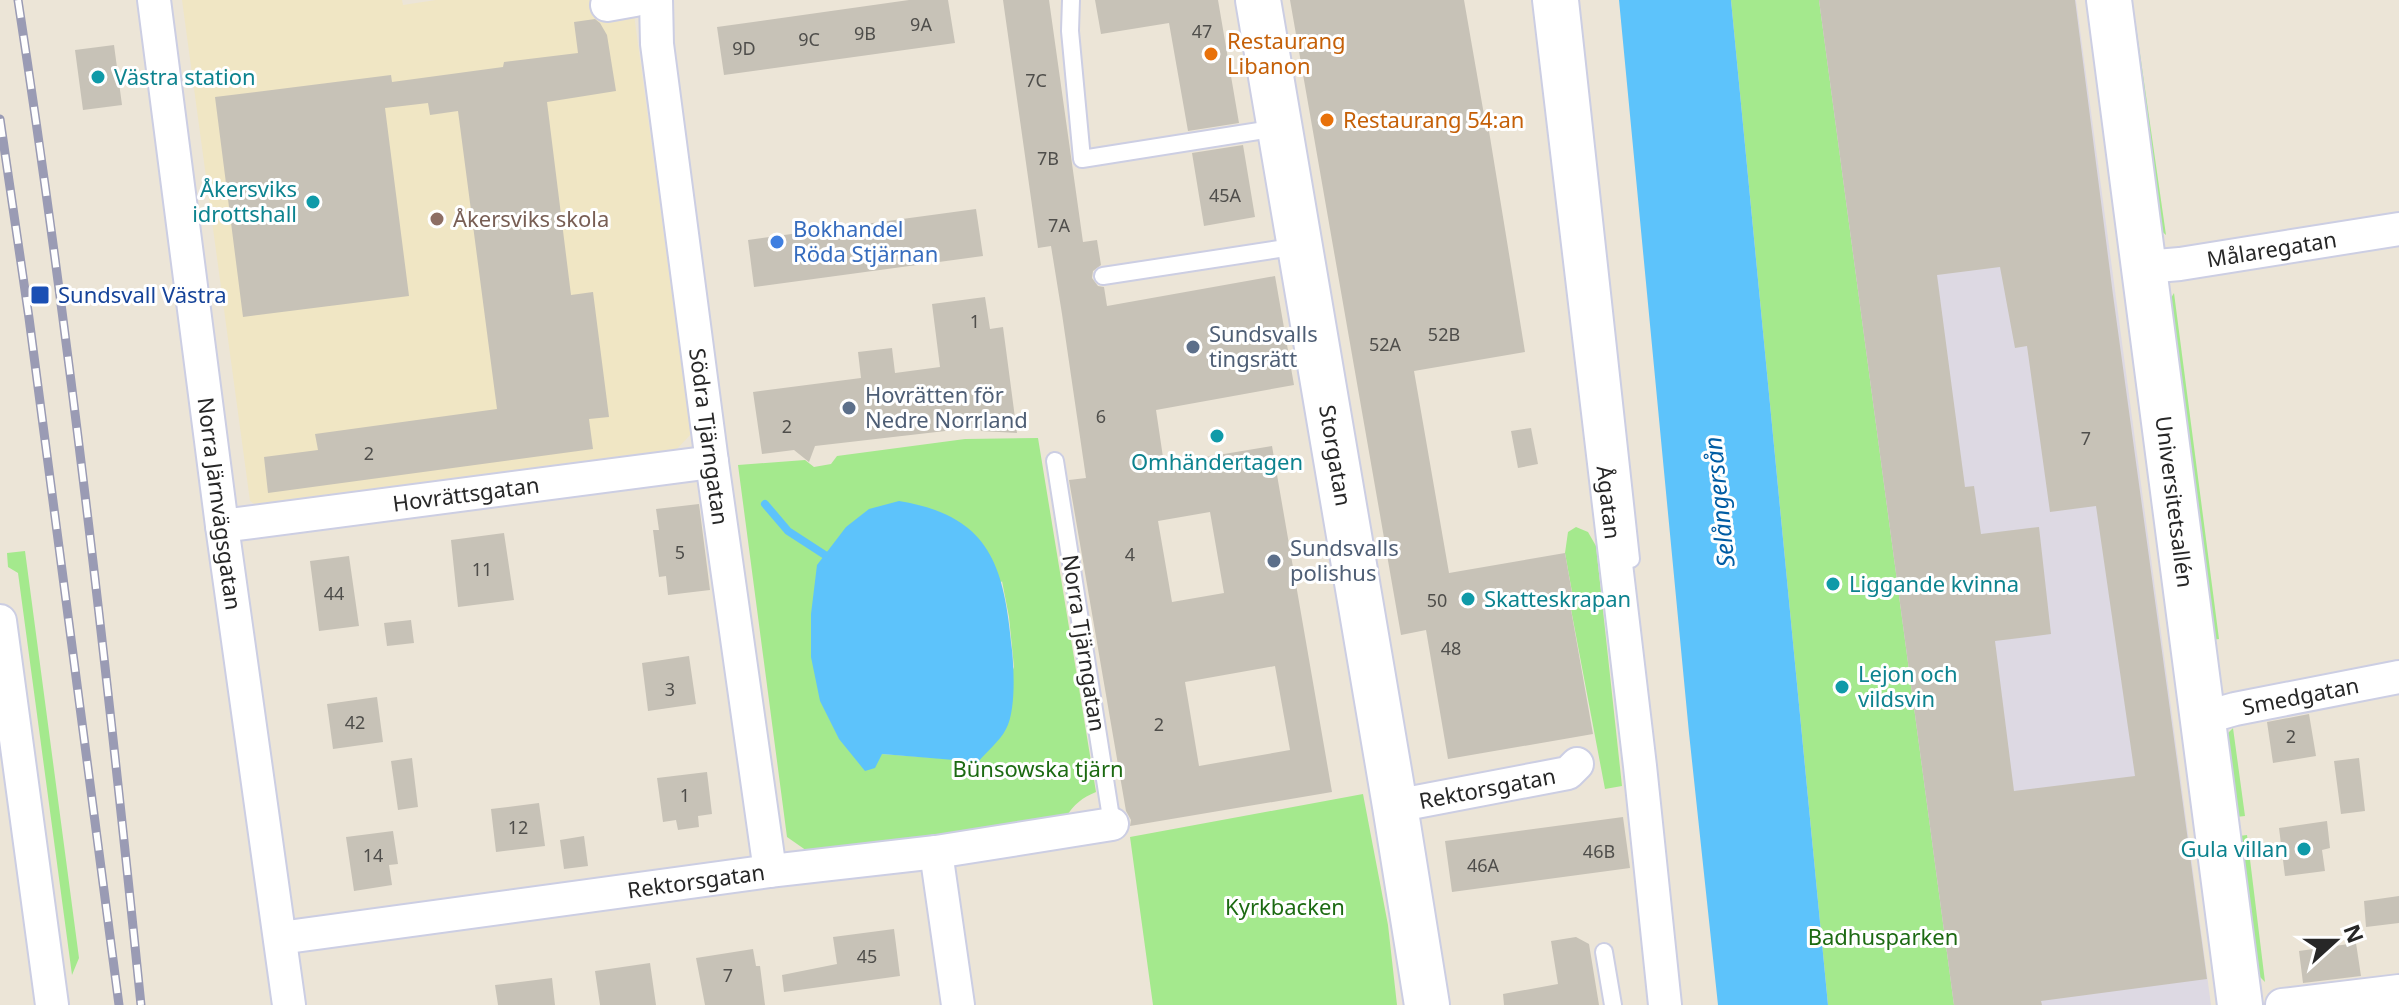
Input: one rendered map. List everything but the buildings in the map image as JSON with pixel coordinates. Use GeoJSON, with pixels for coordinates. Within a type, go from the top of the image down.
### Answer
{"type":"FeatureCollection","features":[{"type":"Feature","properties":{"kind":"street","name":"Norra Järnvägsgatan"},"geometry":{"type":"LineString","coordinates":[[154,0],[195,303],[204,396],[289,1005]]}},
{"type":"Feature","properties":{"kind":"street","name":"Södra Tjärngatan"},"geometry":{"type":"LineString","coordinates":[[656,0],[657,44],[770,871]]}},
{"type":"Feature","properties":{"kind":"street","name":"Storgatan"},"geometry":{"type":"LineString","coordinates":[[1258,0],[1427,1005]]}},
{"type":"Feature","properties":{"kind":"street","name":"Ågatan"},"geometry":{"type":"LineString","coordinates":[[1549,0],[1640,766],[1665,1005]]}},
{"type":"Feature","properties":{"kind":"street","name":"Universitetsallén"},"geometry":{"type":"LineString","coordinates":[[2109,0],[2240,1005]]}},
{"type":"Feature","properties":{"kind":"street","name":"Målaregatan"},"geometry":{"type":"LineString","coordinates":[[2145,267],[2399,229]]}},
{"type":"Feature","properties":{"kind":"street","name":"Hovrättsgatan"},"geometry":{"type":"LineString","coordinates":[[222,526],[712,462]]}},
{"type":"Feature","properties":{"kind":"street"},"geometry":{"type":"LineString","coordinates":[[0,621],[14,843],[52,1005]]}},
{"type":"Feature","properties":{"kind":"street","name":"Smedgatan"},"geometry":{"type":"LineString","coordinates":[[2203,718],[2399,677]]}},
{"type":"Feature","properties":{"kind":"street","name":"Rektorsgatan"},"geometry":{"type":"LineString","coordinates":[[1395,806],[1568,773],[1577,764]]}},
{"type":"Feature","properties":{"kind":"street","name":"Rektorsgatan"},"geometry":{"type":"LineString","coordinates":[[280,938],[770,871],[936,852],[1112,824]]}},
{"type":"Feature","properties":{"kind":"street"},"geometry":{"type":"LineString","coordinates":[[936,852],[958,1005]]}},
{"type":"Feature","properties":{"kind":"street"},"geometry":{"type":"LineString","coordinates":[[2282,1005],[2399,991]]}},
{"type":"Feature","properties":{"kind":"lane"},"geometry":{"type":"LineString","coordinates":[[1071,0],[1070,31],[1082,159],[1280,128]]}},
{"type":"Feature","properties":{"kind":"lane"},"geometry":{"type":"LineString","coordinates":[[1570,0],[1670,913]]}},
{"type":"Feature","properties":{"kind":"lane"},"geometry":{"type":"LineString","coordinates":[[1103,276],[1300,245]]}},
{"type":"Feature","properties":{"kind":"lane","name":"Norra Tjärngatan"},"geometry":{"type":"LineString","coordinates":[[1055,461],[1112,824]]}},
{"type":"Feature","properties":{"kind":"lane"},"geometry":{"type":"LineString","coordinates":[[1604,952],[1613,1005]]}},
{"type":"Feature","properties":{"kind":"shaded area","name":"Åkersviks skola"},"geometry":{"type":"Polygon","coordinates":[[[182,0],[402,0],[403,5],[436,0],[632,0],[691,434],[674,452],[264,511],[250,501],[182,0]]]}},
{"type":"Feature","properties":{"kind":"shaded area"},"geometry":{"type":"Polygon","coordinates":[[[1819,0],[2076,0],[2211,1005],[1954,1005],[1819,0]]]}},
{"type":"Feature","properties":{"kind":"green space","name":"Badhusparken"},"geometry":{"type":"Polygon","coordinates":[[[1731,0],[1819,0],[1954,1005],[1828,1005],[1731,0]]]}},
{"type":"Feature","properties":{"kind":"green space"},"geometry":{"type":"Polygon","coordinates":[[[2136,26],[2166,235],[2156,226],[2129,33],[2136,26]]]}},
{"type":"Feature","properties":{"kind":"green space"},"geometry":{"type":"Polygon","coordinates":[[[2174,293],[2219,639],[2212,640],[2166,306],[2174,293]]]}},
{"type":"Feature","properties":{"kind":"green space","name":"Bünsowska tjärn"},"geometry":{"type":"Polygon","coordinates":[[[1038,438],[1096,792],[1079,802],[1066,817],[810,853],[787,837],[738,465],[805,460],[814,467],[831,464],[837,456],[965,439],[1038,438]],[[1002,581],[882,754],[978,761],[1014,667],[1002,581]]]}},
{"type":"Feature","properties":{"kind":"green space"},"geometry":{"type":"Polygon","coordinates":[[[1576,527],[1588,532],[1596,546],[1622,786],[1605,789],[1570,604],[1574,603],[1565,553],[1568,532],[1576,527]]]}},
{"type":"Feature","properties":{"kind":"green space"},"geometry":{"type":"Polygon","coordinates":[[[25,551],[79,958],[72,975],[18,573],[8,567],[7,553],[25,551]]]}},
{"type":"Feature","properties":{"kind":"green space"},"geometry":{"type":"Polygon","coordinates":[[[2233,728],[2245,816],[2236,817],[2226,735],[2233,728]]]}},
{"type":"Feature","properties":{"kind":"green space","name":"Kyrkbacken"},"geometry":{"type":"Polygon","coordinates":[[[1363,794],[1388,925],[1397,1005],[1153,1005],[1130,837],[1363,794]]]}},
{"type":"Feature","properties":{"kind":"green space"},"geometry":{"type":"Polygon","coordinates":[[[2247,835],[2265,982],[2257,974],[2239,836],[2247,835]]]}},
{"type":"Feature","properties":{"kind":"water","name":"Selångersån"},"geometry":{"type":"Polygon","coordinates":[[[1619,0],[1731,0],[1828,1005],[1718,1005],[1619,0]]]}},
{"type":"Feature","properties":{"kind":"water","name":"Bünsowska tjärn"},"geometry":{"type":"Polygon","coordinates":[[[899,501],[930,508],[954,519],[973,533],[987,550],[1004,593],[1013,668],[1013,701],[1006,729],[978,762],[882,754],[875,768],[865,771],[839,739],[820,701],[811,657],[811,614],[817,565],[846,527],[869,509],[899,501]]]}},
{"type":"Feature","properties":{"kind":"waterway"},"geometry":{"type":"LineString","coordinates":[[765,504],[788,531],[825,555]]}},
{"type":"Feature","properties":{"kind":"railway"},"geometry":{"type":"LineString","coordinates":[[18,0],[86,502],[141,1005]]}},
{"type":"Feature","properties":{"kind":"railway"},"geometry":{"type":"LineString","coordinates":[[0,119],[119,1005]]}},
{"type":"Feature","properties":{"kind":"place","name":"Restaurang Libanon"},"geometry":{"type":"Point","coordinates":[1211,54]}},
{"type":"Feature","properties":{"kind":"place","name":"Västra station"},"geometry":{"type":"Point","coordinates":[98,77]}},
{"type":"Feature","properties":{"kind":"place","name":"Restaurang 54:an"},"geometry":{"type":"Point","coordinates":[1327,120]}},
{"type":"Feature","properties":{"kind":"place","name":"Åkersviks idrottshall"},"geometry":{"type":"Point","coordinates":[313,202]}},
{"type":"Feature","properties":{"kind":"place","name":"Åkersviks skola"},"geometry":{"type":"Point","coordinates":[437,219]}},
{"type":"Feature","properties":{"kind":"place","name":"Bokhandel Röda Stjärnan"},"geometry":{"type":"Point","coordinates":[777,242]}},
{"type":"Feature","properties":{"kind":"place","name":"Sundsvall Västra"},"geometry":{"type":"Point","coordinates":[40,295]}},
{"type":"Feature","properties":{"kind":"place","name":"Sundsvalls tingsrätt"},"geometry":{"type":"Point","coordinates":[1193,347]}},
{"type":"Feature","properties":{"kind":"place","name":"Hovrätten för Nedre Norrland"},"geometry":{"type":"Point","coordinates":[849,408]}},
{"type":"Feature","properties":{"kind":"place","name":"Omhändertagen"},"geometry":{"type":"Point","coordinates":[1217,436]}},
{"type":"Feature","properties":{"kind":"place","name":"Sundsvalls polishus"},"geometry":{"type":"Point","coordinates":[1274,561]}},
{"type":"Feature","properties":{"kind":"place","name":"Liggande kvinna"},"geometry":{"type":"Point","coordinates":[1833,584]}},
{"type":"Feature","properties":{"kind":"place","name":"Skatteskrapan"},"geometry":{"type":"Point","coordinates":[1468,599]}},
{"type":"Feature","properties":{"kind":"place","name":"Lejon och vildsvin"},"geometry":{"type":"Point","coordinates":[1842,687]}},
{"type":"Feature","properties":{"kind":"place","name":"Gula villan"},"geometry":{"type":"Point","coordinates":[2304,849]}}]}
